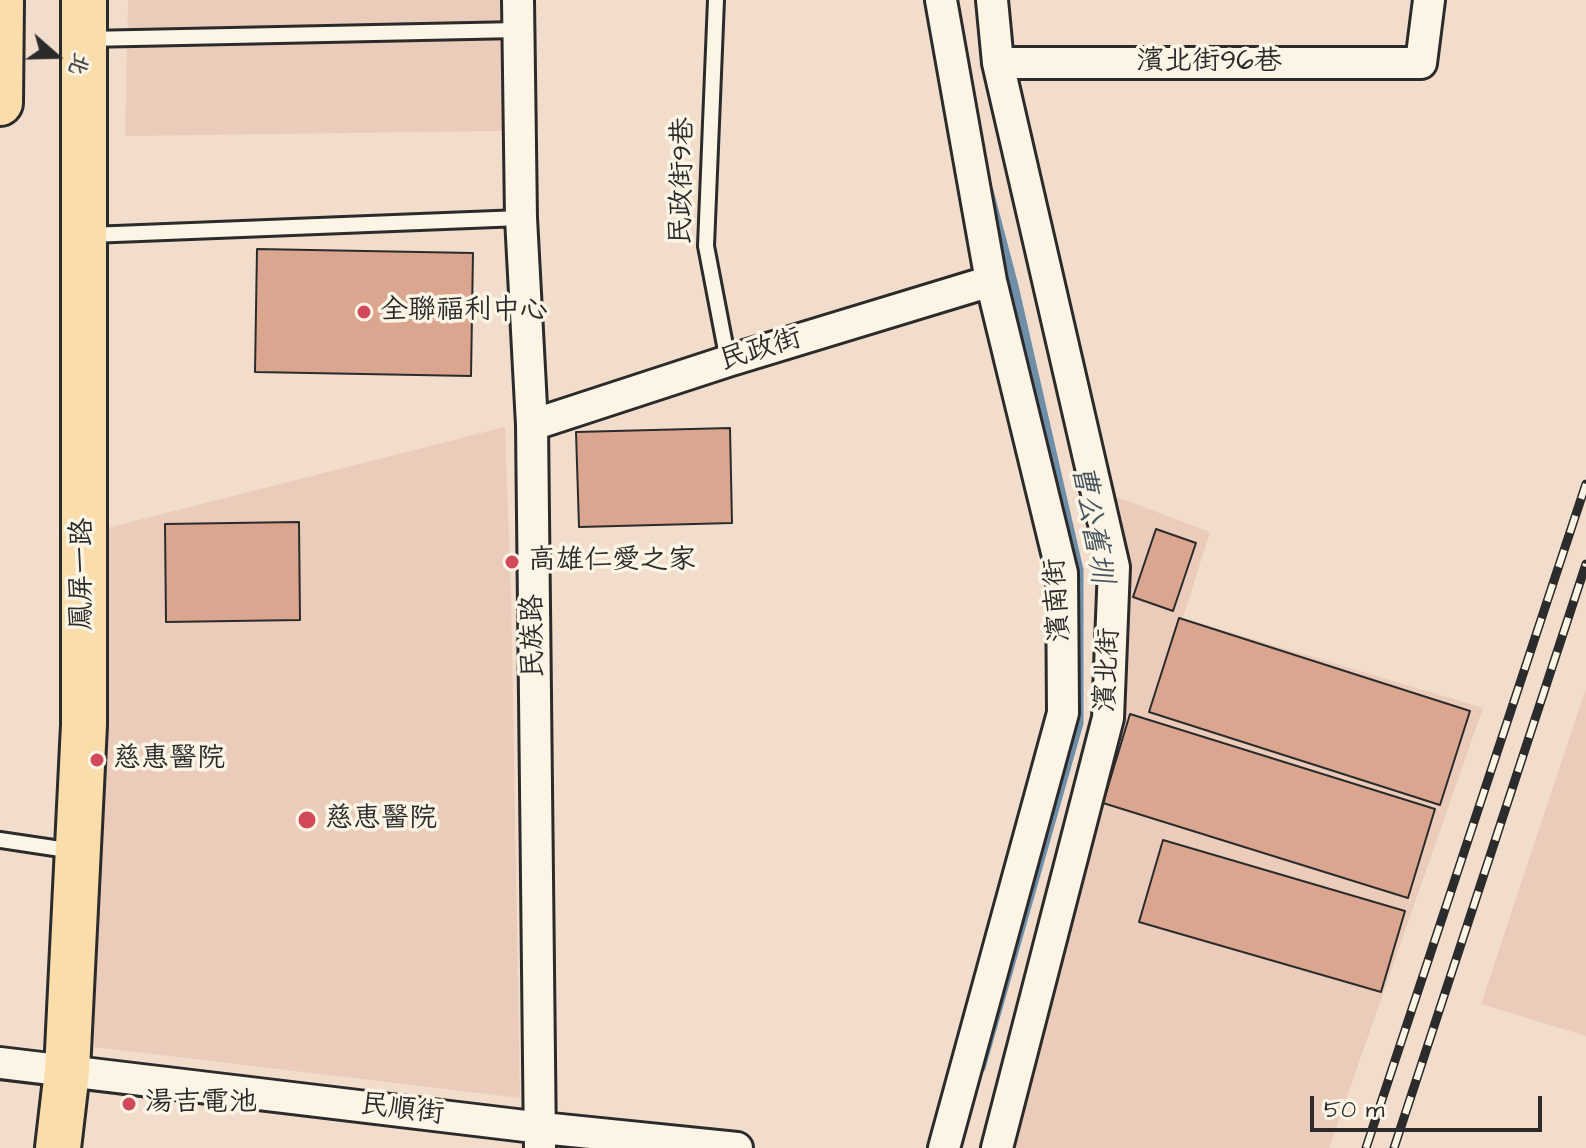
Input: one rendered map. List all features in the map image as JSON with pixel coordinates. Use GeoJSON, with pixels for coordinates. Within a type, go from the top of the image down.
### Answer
{"type":"FeatureCollection","features":[{"type":"Feature","properties":{"kind":"main road"},"geometry":{"type":"LineString","coordinates":[[0,103],[1,0]]}},
{"type":"Feature","properties":{"kind":"main road","name":"鳳屏一路"},"geometry":{"type":"LineString","coordinates":[[58,1148],[67,1071],[84,725],[84,19]]}},
{"type":"Feature","properties":{"kind":"street","name":"民族路"},"geometry":{"type":"LineString","coordinates":[[518,0],[521,218],[532,425],[541,1138]]}},
{"type":"Feature","properties":{"kind":"street","name":"濱南街"},"geometry":{"type":"LineString","coordinates":[[941,0],[991,281],[1062,573],[1063,713],[944,1148]]}},
{"type":"Feature","properties":{"kind":"street","name":"濱北街"},"geometry":{"type":"LineString","coordinates":[[992,0],[998,63],[1114,567],[1108,718],[997,1148]]}},
{"type":"Feature","properties":{"kind":"street","name":"濱北街96巷"},"geometry":{"type":"LineString","coordinates":[[998,63],[1421,63],[1429,0]]}},
{"type":"Feature","properties":{"kind":"street","name":"民政街"},"geometry":{"type":"LineString","coordinates":[[532,425],[991,281]]}},
{"type":"Feature","properties":{"kind":"street","name":"民順街"},"geometry":{"type":"LineString","coordinates":[[0,1063],[541,1138],[737,1148]]}},
{"type":"Feature","properties":{"kind":"lane","name":"民政街9巷"},"geometry":{"type":"LineString","coordinates":[[716,0],[706,246],[728,361]]}},
{"type":"Feature","properties":{"kind":"lane"},"geometry":{"type":"LineString","coordinates":[[84,19],[518,30]]}},
{"type":"Feature","properties":{"kind":"lane"},"geometry":{"type":"LineString","coordinates":[[85,235],[521,218]]}},
{"type":"Feature","properties":{"kind":"lane"},"geometry":{"type":"LineString","coordinates":[[0,840],[78,852]]}},
{"type":"Feature","properties":{"kind":"shaded area"},"geometry":{"type":"Polygon","coordinates":[[[128,0],[502,0],[503,131],[125,136],[128,0]]]}},
{"type":"Feature","properties":{"kind":"shaded area","name":"慈恵醫院"},"geometry":{"type":"Polygon","coordinates":[[[505,427],[520,1098],[94,1047],[103,529],[505,427]]]}},
{"type":"Feature","properties":{"kind":"shaded area"},"geometry":{"type":"Polygon","coordinates":[[[1093,488],[1210,532],[1183,618],[1483,708],[1329,1148],[998,1148],[1120,666],[1093,488]]]}},
{"type":"Feature","properties":{"kind":"shaded area"},"geometry":{"type":"Polygon","coordinates":[[[1586,688],[1586,1036],[1481,1004],[1586,688]]]}},
{"type":"Feature","properties":{"kind":"building","name":"全聯福利中心"},"geometry":{"type":"Polygon","coordinates":[[[257,249],[473,253],[471,376],[255,372],[257,249]]]}},
{"type":"Feature","properties":{"kind":"building"},"geometry":{"type":"Polygon","coordinates":[[[730,428],[732,523],[579,527],[576,432],[730,428]]]}},
{"type":"Feature","properties":{"kind":"building"},"geometry":{"type":"Polygon","coordinates":[[[299,522],[300,620],[166,622],[165,524],[299,522]]]}},
{"type":"Feature","properties":{"kind":"building"},"geometry":{"type":"Polygon","coordinates":[[[1156,529],[1196,543],[1173,611],[1133,597],[1156,529]]]}},
{"type":"Feature","properties":{"kind":"building"},"geometry":{"type":"Polygon","coordinates":[[[1179,618],[1470,711],[1440,805],[1149,712],[1179,618]]]}},
{"type":"Feature","properties":{"kind":"building"},"geometry":{"type":"Polygon","coordinates":[[[1130,714],[1435,809],[1408,898],[1103,803],[1130,714]]]}},
{"type":"Feature","properties":{"kind":"building"},"geometry":{"type":"Polygon","coordinates":[[[1163,840],[1405,911],[1381,992],[1139,922],[1163,840]]]}},
{"type":"Feature","properties":{"kind":"waterway","name":"曹公舊圳"},"geometry":{"type":"LineString","coordinates":[[981,1068],[1079,723],[1079,570],[989,191]]}},
{"type":"Feature","properties":{"kind":"railway"},"geometry":{"type":"LineString","coordinates":[[1366,1148],[1586,484]]}},
{"type":"Feature","properties":{"kind":"railway"},"geometry":{"type":"LineString","coordinates":[[1394,1148],[1586,564]]}},
{"type":"Feature","properties":{"kind":"place","name":"全聯福利中心"},"geometry":{"type":"Point","coordinates":[364,312]}},
{"type":"Feature","properties":{"kind":"place","name":"高雄仁愛之家"},"geometry":{"type":"Point","coordinates":[512,562]}},
{"type":"Feature","properties":{"kind":"place","name":"慈惠醫院"},"geometry":{"type":"Point","coordinates":[97,760]}},
{"type":"Feature","properties":{"kind":"place","name":"慈恵醫院"},"geometry":{"type":"Point","coordinates":[307,820]}},
{"type":"Feature","properties":{"kind":"place","name":"湯吉電池"},"geometry":{"type":"Point","coordinates":[129,1104]}}]}
